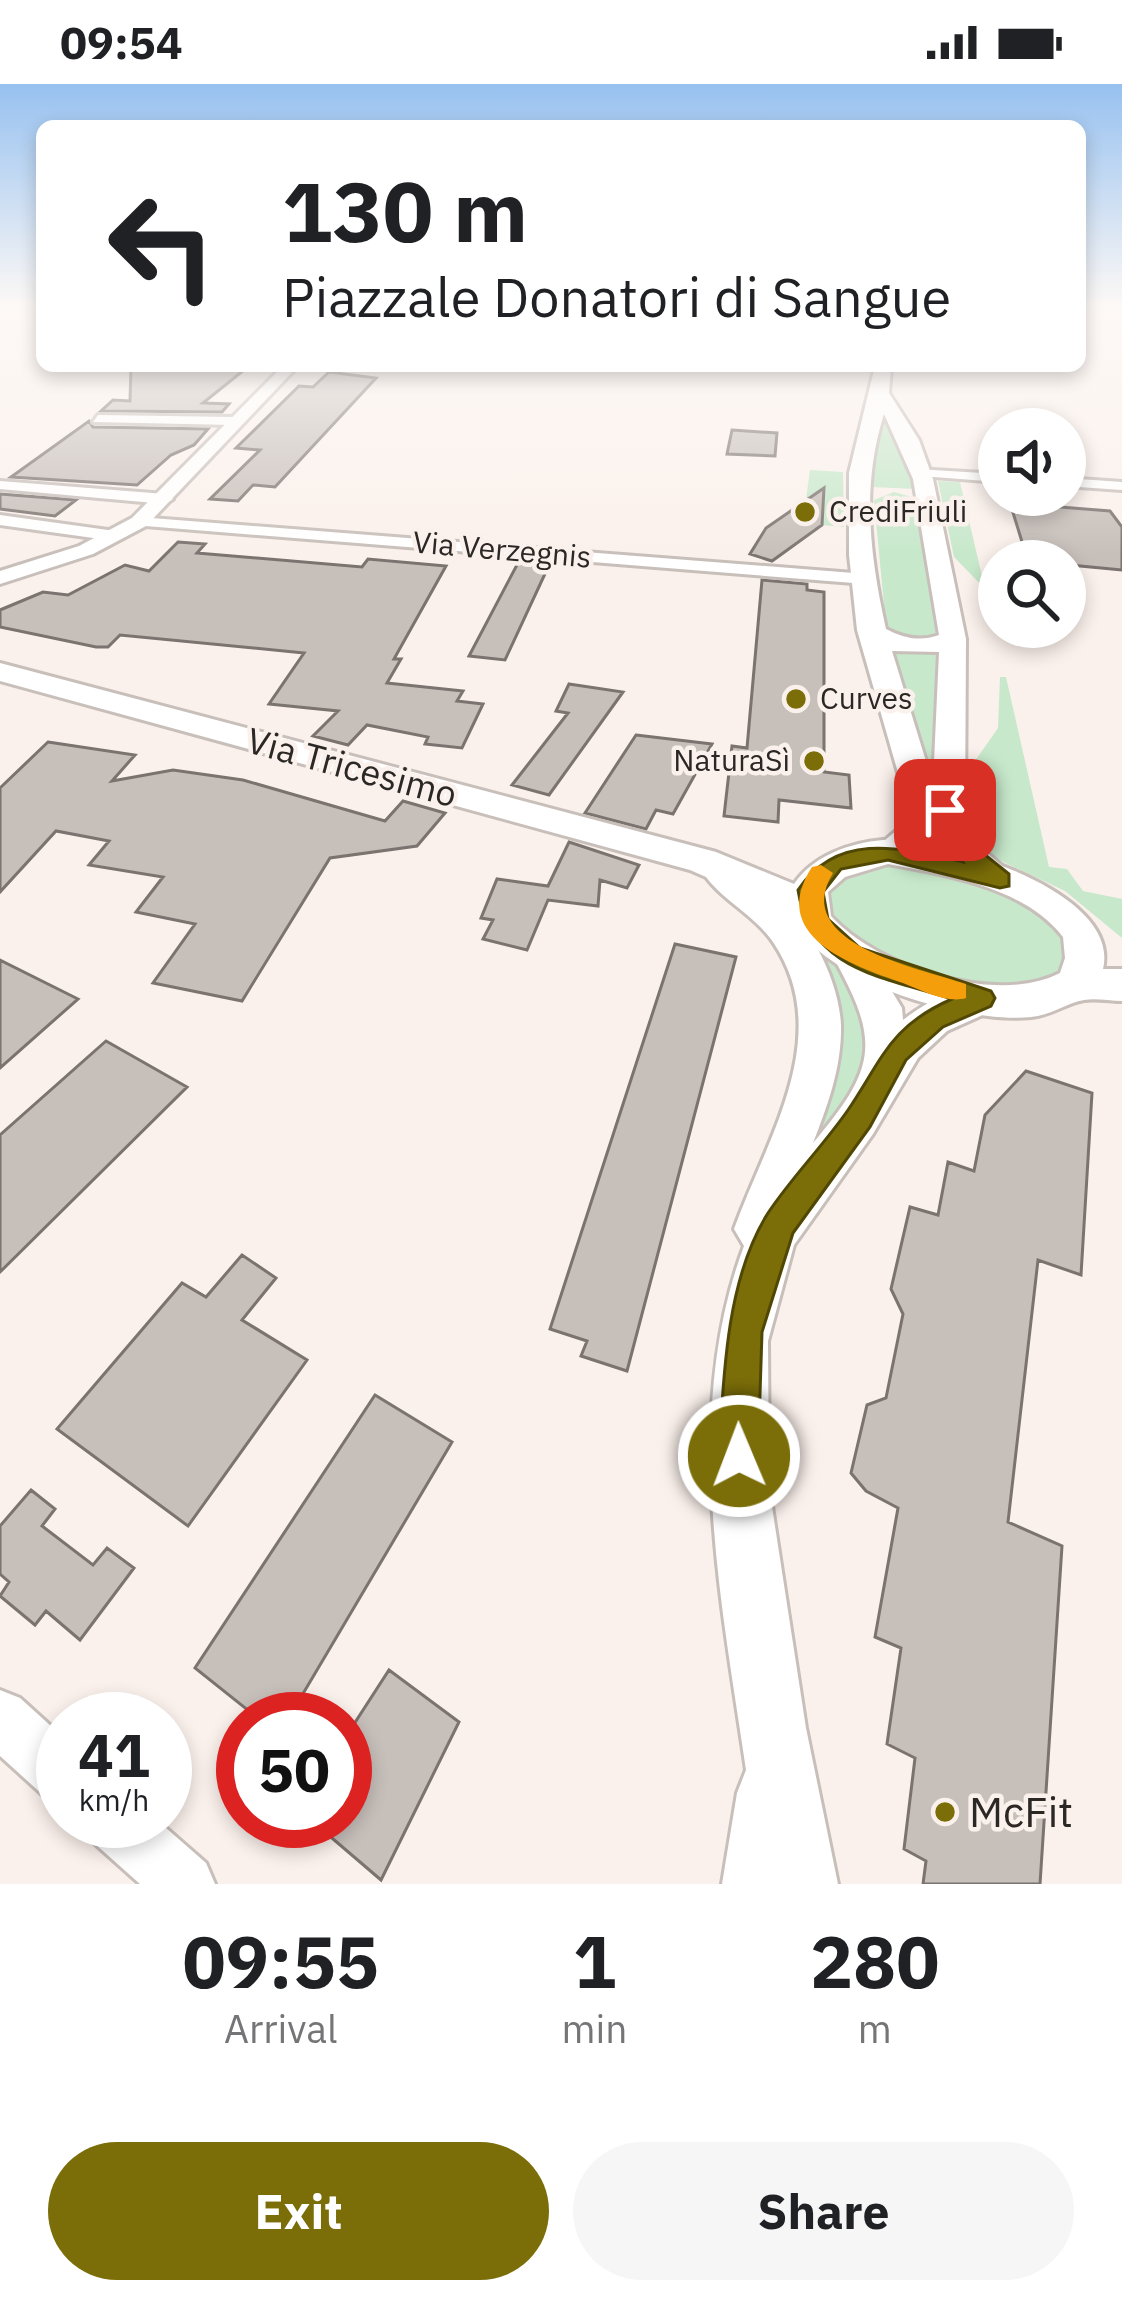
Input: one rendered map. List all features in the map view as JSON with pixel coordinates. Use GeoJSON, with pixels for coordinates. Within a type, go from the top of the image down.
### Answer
{"type":"FeatureCollection","features":[{"type":"Feature","properties":{"kind":"main road"},"geometry":{"type":"LineString","coordinates":[[884,388],[899,488],[953,639],[945,810],[964,850],[1000,880]]}},
{"type":"Feature","properties":{"kind":"main road"},"geometry":{"type":"LineString","coordinates":[[884,397],[863,449],[899,488]]}},
{"type":"Feature","properties":{"kind":"main road"},"geometry":{"type":"LineString","coordinates":[[899,488],[866,578],[871,630],[921,797],[920,822],[910,838],[888,852],[833,863],[815,891],[825,935],[851,955],[982,998],[1031,1001],[1075,984],[1122,985]]}},
{"type":"Feature","properties":{"kind":"main road"},"geometry":{"type":"LineString","coordinates":[[871,630],[908,647],[929,648],[953,639]]}},
{"type":"Feature","properties":{"kind":"main road","name":"Via Tricesimo"},"geometry":{"type":"LineString","coordinates":[[0,672],[815,891]]}},
{"type":"Feature","properties":{"kind":"main road"},"geometry":{"type":"LineString","coordinates":[[888,852],[1000,880],[1060,909],[1082,936],[1122,956]]}},
{"type":"Feature","properties":{"kind":"main road"},"geometry":{"type":"LineString","coordinates":[[703,861],[741,884],[781,923],[816,988],[824,1019],[820,1058],[754,1243],[740,1358],[739,1456],[775,1764],[802,1884]]}},
{"type":"Feature","properties":{"kind":"main road"},"geometry":{"type":"LineString","coordinates":[[1075,984],[1087,957],[1082,936]]}},
{"type":"Feature","properties":{"kind":"main road"},"geometry":{"type":"LineString","coordinates":[[851,955],[882,1008],[885,1067]]}},
{"type":"Feature","properties":{"kind":"main road"},"geometry":{"type":"LineString","coordinates":[[748,1306],[778,1226],[860,1118],[885,1067],[919,1030],[982,998]]}},
{"type":"Feature","properties":{"kind":"main road"},"geometry":{"type":"LineString","coordinates":[[758,1884],[775,1764]]}},
{"type":"Feature","properties":{"kind":"street"},"geometry":{"type":"LineString","coordinates":[[0,578],[115,536],[139,522],[268,388]]}},
{"type":"Feature","properties":{"kind":"street"},"geometry":{"type":"LineString","coordinates":[[98,419],[233,421]]}},
{"type":"Feature","properties":{"kind":"street"},"geometry":{"type":"LineString","coordinates":[[899,488],[978,480]]}},
{"type":"Feature","properties":{"kind":"street"},"geometry":{"type":"LineString","coordinates":[[1086,483],[1122,486]]}},
{"type":"Feature","properties":{"kind":"street"},"geometry":{"type":"LineString","coordinates":[[0,484],[165,499]]}},
{"type":"Feature","properties":{"kind":"street"},"geometry":{"type":"LineString","coordinates":[[0,520],[115,536]]}},
{"type":"Feature","properties":{"kind":"street","name":"Via Verzegnis"},"geometry":{"type":"LineString","coordinates":[[139,522],[866,578]]}},
{"type":"Feature","properties":{"kind":"street"},"geometry":{"type":"LineString","coordinates":[[0,1718],[36,1751]]}},
{"type":"Feature","properties":{"kind":"street"},"geometry":{"type":"LineString","coordinates":[[144,1848],[185,1884]]}},
{"type":"Feature","properties":{"kind":"green space"},"geometry":{"type":"Polygon","coordinates":[[[884,413],[916,489],[872,487],[870,470],[884,413]]]}},
{"type":"Feature","properties":{"kind":"green space"},"geometry":{"type":"Polygon","coordinates":[[[810,470],[843,472],[844,527],[822,525],[824,489],[806,500],[810,470]]]}},
{"type":"Feature","properties":{"kind":"green space"},"geometry":{"type":"Polygon","coordinates":[[[938,481],[960,482],[978,559],[978,582],[954,557],[938,481]]]}},
{"type":"Feature","properties":{"kind":"green space"},"geometry":{"type":"Polygon","coordinates":[[[894,492],[918,499],[940,632],[927,639],[905,637],[886,626],[874,500],[894,492]]]}},
{"type":"Feature","properties":{"kind":"green space"},"geometry":{"type":"Polygon","coordinates":[[[888,646],[943,652],[930,776],[888,646]]]}},
{"type":"Feature","properties":{"kind":"green space"},"geometry":{"type":"Polygon","coordinates":[[[1000,677],[1006,677],[1049,867],[1067,869],[1083,891],[1122,899],[1122,938],[1065,891],[999,860],[973,837],[968,771],[998,728],[1000,677]]]}},
{"type":"Feature","properties":{"kind":"green space"},"geometry":{"type":"Polygon","coordinates":[[[884,863],[961,879],[1020,900],[1060,931],[1066,951],[1062,969],[1048,981],[1023,987],[965,982],[904,961],[830,921],[824,898],[833,878],[884,863]]]}},
{"type":"Feature","properties":{"kind":"green space"},"geometry":{"type":"Polygon","coordinates":[[[821,948],[846,971],[871,1047],[846,1101],[813,1140],[814,950],[821,948]]]}},
{"type":"Feature","properties":{"kind":"building"},"geometry":{"type":"Polygon","coordinates":[[[130,388],[222,388],[203,403],[229,404],[222,412],[101,411],[113,400],[130,401],[130,388]]]}},
{"type":"Feature","properties":{"kind":"building"},"geometry":{"type":"Polygon","coordinates":[[[297,388],[367,388],[275,487],[253,485],[238,501],[210,499],[260,450],[236,448],[297,388]]]}},
{"type":"Feature","properties":{"kind":"building"},"geometry":{"type":"Polygon","coordinates":[[[89,421],[93,427],[208,429],[194,445],[171,455],[137,485],[11,477],[89,421]]]}},
{"type":"Feature","properties":{"kind":"building"},"geometry":{"type":"Polygon","coordinates":[[[732,430],[777,433],[775,456],[727,454],[732,430]]]}},
{"type":"Feature","properties":{"kind":"building","name":"CrediFriuli"},"geometry":{"type":"Polygon","coordinates":[[[824,488],[822,525],[772,561],[750,554],[766,528],[824,488]]]}},
{"type":"Feature","properties":{"kind":"building"},"geometry":{"type":"Polygon","coordinates":[[[0,494],[76,500],[55,516],[0,509],[0,494]]]}},
{"type":"Feature","properties":{"kind":"building"},"geometry":{"type":"Polygon","coordinates":[[[1086,509],[1110,511],[1122,527],[1122,570],[1086,567],[1086,540],[1021,540],[1014,516],[1086,516],[1086,509]]]}},
{"type":"Feature","properties":{"kind":"building"},"geometry":{"type":"Polygon","coordinates":[[[178,542],[205,544],[197,553],[362,567],[368,559],[446,566],[394,659],[401,659],[387,683],[463,691],[457,701],[483,704],[462,748],[425,744],[428,737],[367,725],[348,745],[313,736],[338,711],[269,704],[304,653],[120,635],[108,647],[96,647],[0,627],[0,610],[43,592],[68,595],[125,565],[149,571],[178,542]]]}},
{"type":"Feature","properties":{"kind":"building"},"geometry":{"type":"Polygon","coordinates":[[[519,561],[550,563],[505,660],[469,656],[519,561]]]}},
{"type":"Feature","properties":{"kind":"building"},"geometry":{"type":"Polygon","coordinates":[[[762,580],[807,584],[807,590],[824,592],[824,772],[849,775],[851,808],[779,800],[778,822],[724,816],[732,746],[747,748],[762,580]]]}},
{"type":"Feature","properties":{"kind":"building"},"geometry":{"type":"Polygon","coordinates":[[[569,684],[623,692],[549,795],[512,785],[568,713],[556,711],[569,684]]]}},
{"type":"Feature","properties":{"kind":"building"},"geometry":{"type":"Polygon","coordinates":[[[636,735],[712,744],[673,814],[656,810],[646,829],[585,813],[636,735]]]}},
{"type":"Feature","properties":{"kind":"building"},"geometry":{"type":"Polygon","coordinates":[[[48,742],[135,755],[112,781],[173,770],[243,780],[385,821],[403,801],[445,813],[417,846],[330,858],[242,1001],[153,983],[195,924],[136,912],[163,877],[89,865],[109,841],[56,831],[0,892],[0,788],[48,742]]]}},
{"type":"Feature","properties":{"kind":"building"},"geometry":{"type":"Polygon","coordinates":[[[569,842],[639,865],[627,888],[600,880],[598,906],[548,900],[527,950],[483,939],[493,920],[481,918],[497,879],[548,886],[569,842]]]}},
{"type":"Feature","properties":{"kind":"building"},"geometry":{"type":"Polygon","coordinates":[[[675,944],[736,957],[627,1371],[581,1356],[587,1341],[550,1329],[675,944]]]}},
{"type":"Feature","properties":{"kind":"building"},"geometry":{"type":"Polygon","coordinates":[[[0,960],[78,999],[0,1068],[0,960]]]}},
{"type":"Feature","properties":{"kind":"building"},"geometry":{"type":"Polygon","coordinates":[[[106,1041],[187,1087],[0,1272],[0,1135],[106,1041]]]}},
{"type":"Feature","properties":{"kind":"building"},"geometry":{"type":"Polygon","coordinates":[[[1026,1071],[1092,1093],[1081,1275],[1038,1260],[1008,1522],[1062,1546],[1040,1884],[923,1884],[926,1861],[904,1849],[915,1758],[887,1744],[901,1648],[875,1637],[898,1508],[866,1491],[851,1473],[867,1405],[886,1398],[903,1314],[891,1289],[910,1207],[938,1215],[948,1162],[974,1171],[985,1115],[1026,1071]]]}},
{"type":"Feature","properties":{"kind":"building"},"geometry":{"type":"Polygon","coordinates":[[[242,1255],[276,1278],[242,1320],[307,1360],[188,1526],[57,1429],[182,1283],[206,1297],[242,1255]]]}},
{"type":"Feature","properties":{"kind":"building"},"geometry":{"type":"Polygon","coordinates":[[[375,1395],[452,1442],[304,1692],[225,1692],[195,1668],[375,1395]]]}},
{"type":"Feature","properties":{"kind":"building"},"geometry":{"type":"Polygon","coordinates":[[[31,1490],[55,1509],[42,1526],[93,1565],[107,1548],[134,1568],[80,1640],[46,1611],[35,1625],[0,1596],[9,1582],[0,1574],[0,1526],[31,1490]]]}},
{"type":"Feature","properties":{"kind":"building"},"geometry":{"type":"Polygon","coordinates":[[[389,1670],[459,1722],[381,1880],[344,1848],[372,1848],[372,1696],[389,1670]]]}},
{"type":"Feature","properties":{"kind":"slow traffic"},"geometry":{"type":"LineString","coordinates":[[821,873],[810,890],[811,907],[815,922],[833,944],[851,955],[956,991]]}},
{"type":"Feature","properties":{"kind":"place","name":"CrediFriuli"},"geometry":{"type":"Point","coordinates":[805,512]}},
{"type":"Feature","properties":{"kind":"place","name":"Curves"},"geometry":{"type":"Point","coordinates":[796,699]}},
{"type":"Feature","properties":{"kind":"place","name":"NaturaSì"},"geometry":{"type":"Point","coordinates":[814,761]}},
{"type":"Feature","properties":{"kind":"place","name":"McFit"},"geometry":{"type":"Point","coordinates":[945,1812]}},
{"type":"Feature","properties":{"kind":"route"},"geometry":{"type":"LineString","coordinates":[[739,1456],[740,1358],[748,1306],[778,1226],[860,1118],[896,1052],[933,1020],[982,998],[851,955],[833,944],[815,922],[810,890],[833,863],[888,852],[1000,880],[953,837],[945,810]]}}]}
